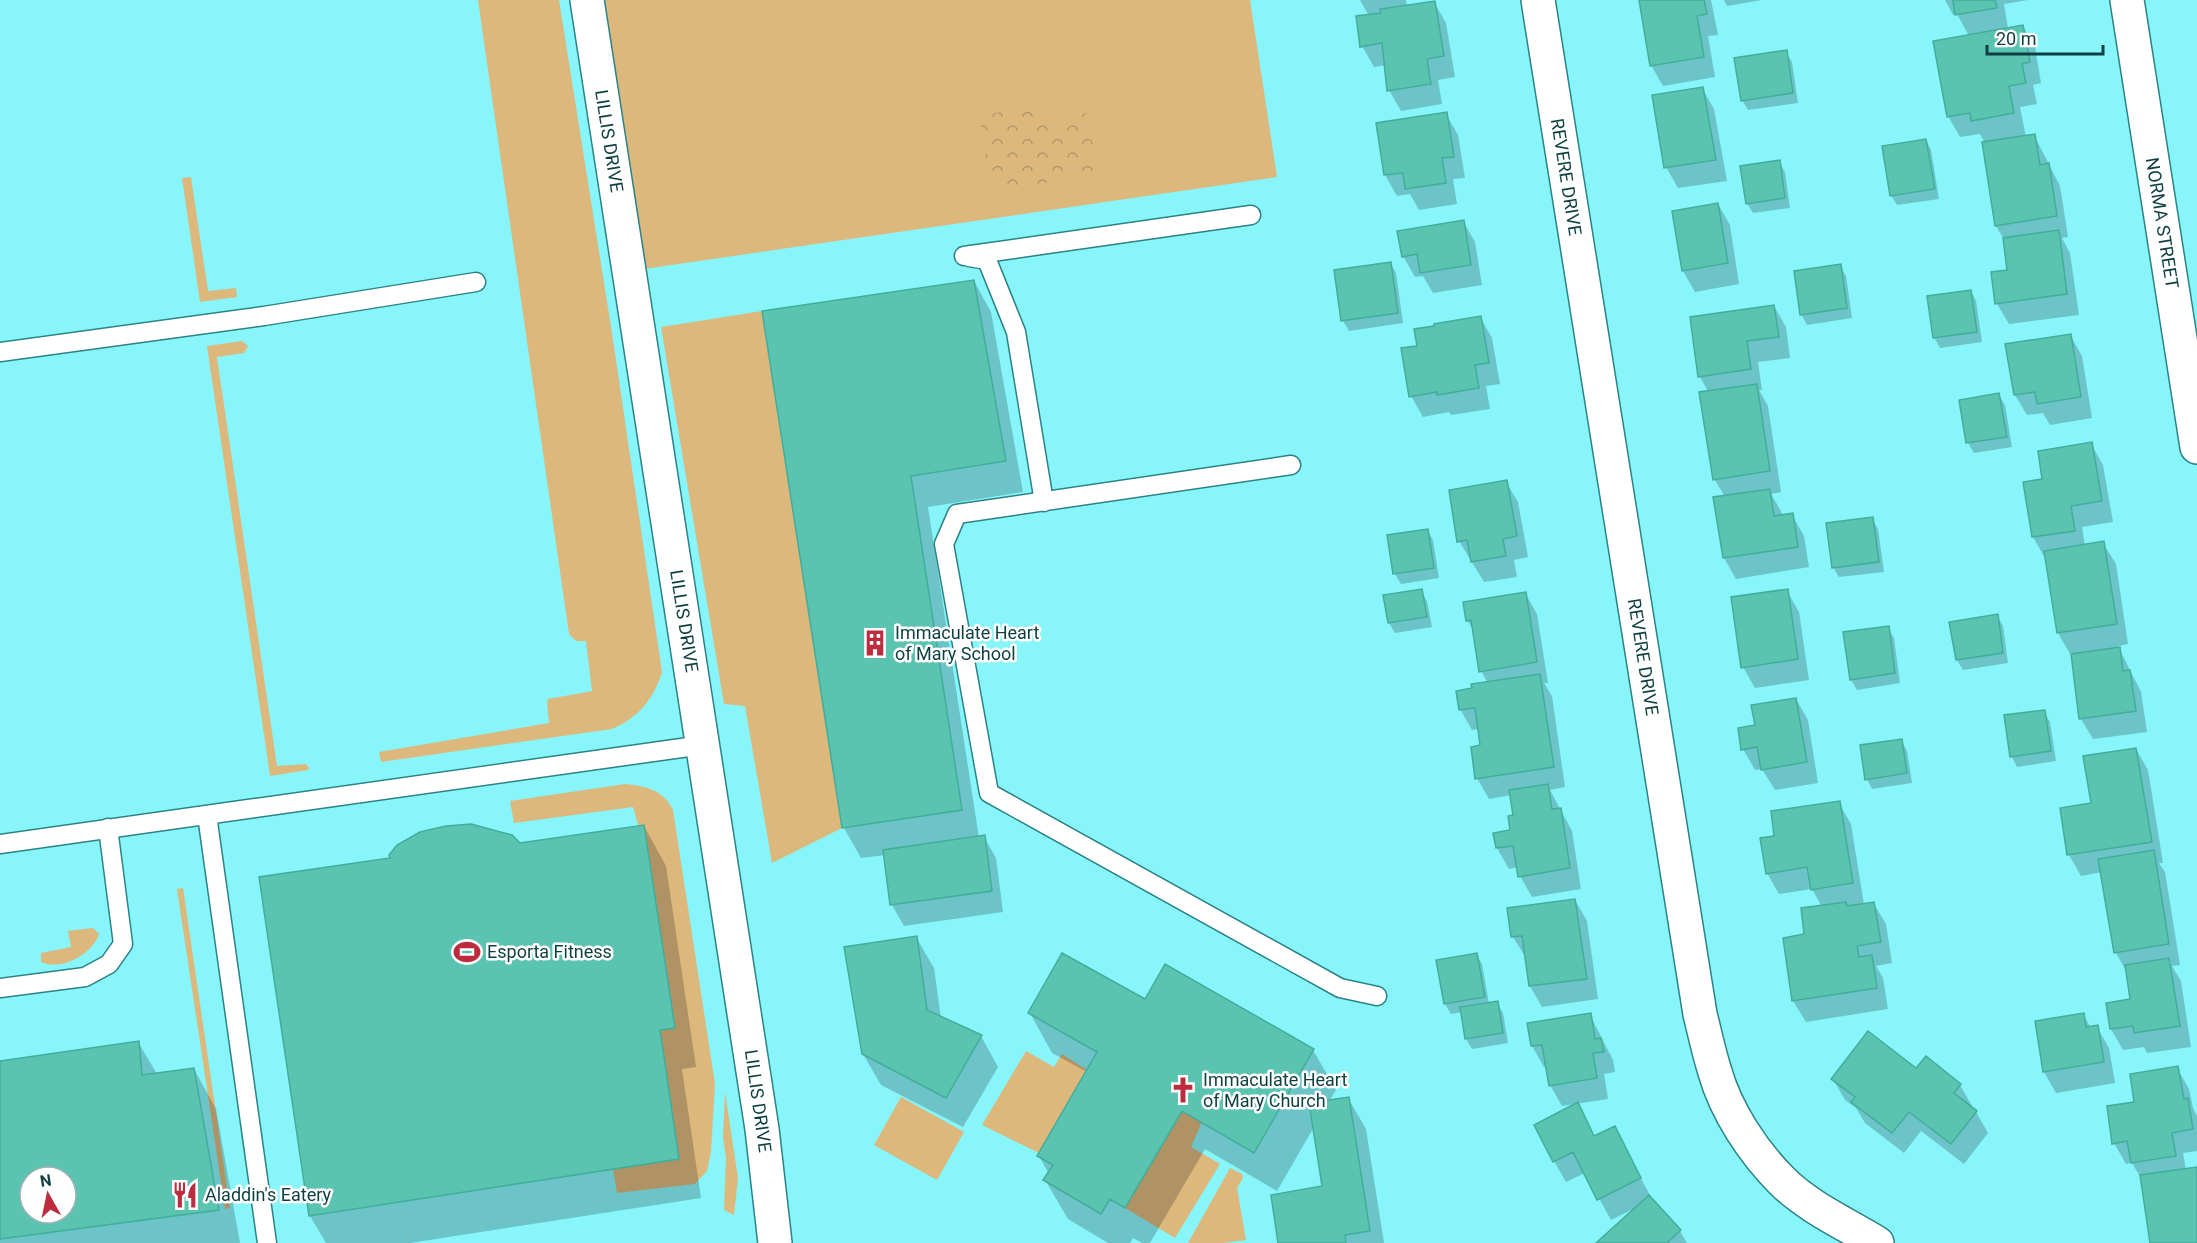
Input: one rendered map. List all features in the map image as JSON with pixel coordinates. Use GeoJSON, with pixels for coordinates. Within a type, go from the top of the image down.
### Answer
{"type":"FeatureCollection","features":[{"type":"Feature","properties":{"kind":"street","name":"LILLIS DRIVE"},"geometry":{"type":"LineString","coordinates":[[587,0],[762,1129],[775,1243]]}},
{"type":"Feature","properties":{"kind":"street","name":"REVERE DRIVE"},"geometry":{"type":"LineString","coordinates":[[1538,0],[1700,1014],[1715,1073],[1742,1129],[1782,1182],[1806,1200],[1878,1243]]}},
{"type":"Feature","properties":{"kind":"street","name":"NORMA STREET"},"geometry":{"type":"LineString","coordinates":[[2127,0],[2197,447]]}},
{"type":"Feature","properties":{"kind":"lane"},"geometry":{"type":"LineString","coordinates":[[1044,502],[1016,332],[987,260],[964,256],[1251,215]]}},
{"type":"Feature","properties":{"kind":"lane"},"geometry":{"type":"LineString","coordinates":[[0,352],[264,316],[476,282]]}},
{"type":"Feature","properties":{"kind":"lane"},"geometry":{"type":"LineString","coordinates":[[1291,465],[957,514],[944,544],[989,793],[1340,988],[1377,996]]}},
{"type":"Feature","properties":{"kind":"lane"},"geometry":{"type":"LineString","coordinates":[[0,844],[703,745]]}},
{"type":"Feature","properties":{"kind":"lane"},"geometry":{"type":"LineString","coordinates":[[207,815],[267,1243]]}},
{"type":"Feature","properties":{"kind":"lane"},"geometry":{"type":"LineString","coordinates":[[0,988],[85,977],[109,964],[123,944],[108,828]]}},
{"type":"Feature","properties":{"kind":"green space"},"geometry":{"type":"Polygon","coordinates":[[[478,0],[559,0],[612,333],[662,672],[650,699],[644,706],[630,719],[612,729],[381,762],[379,752],[549,723],[548,699],[592,691],[586,641],[576,641],[569,634],[478,0]]]}},
{"type":"Feature","properties":{"kind":"green space"},"geometry":{"type":"Polygon","coordinates":[[[588,0],[1250,0],[1277,177],[630,271],[588,0]]]}},
{"type":"Feature","properties":{"kind":"green space"},"geometry":{"type":"Polygon","coordinates":[[[1030,108],[1037,120],[1088,113],[1099,175],[992,191],[980,122],[988,114],[1030,108]]]}},
{"type":"Feature","properties":{"kind":"green space"},"geometry":{"type":"Polygon","coordinates":[[[191,177],[208,291],[236,288],[237,297],[200,302],[182,178],[191,177]]]}},
{"type":"Feature","properties":{"kind":"green space"},"geometry":{"type":"Polygon","coordinates":[[[762,311],[842,828],[772,863],[745,706],[724,704],[661,327],[762,311]]]}},
{"type":"Feature","properties":{"kind":"green space"},"geometry":{"type":"Polygon","coordinates":[[[242,341],[248,346],[244,353],[217,357],[277,766],[306,764],[309,768],[270,776],[207,346],[242,341]]]}},
{"type":"Feature","properties":{"kind":"green space"},"geometry":{"type":"Polygon","coordinates":[[[625,784],[653,790],[665,798],[673,810],[715,1084],[711,1152],[707,1171],[695,1184],[617,1193],[613,1169],[679,1158],[660,1030],[674,1027],[644,825],[638,825],[633,807],[514,823],[510,801],[625,784]]]}},
{"type":"Feature","properties":{"kind":"green space"},"geometry":{"type":"Polygon","coordinates":[[[183,888],[230,1208],[225,1209],[177,889],[183,888]]]}},
{"type":"Feature","properties":{"kind":"green space"},"geometry":{"type":"Polygon","coordinates":[[[93,928],[99,934],[95,942],[83,954],[66,963],[41,962],[41,953],[71,947],[68,931],[93,928]]]}},
{"type":"Feature","properties":{"kind":"green space"},"geometry":{"type":"Polygon","coordinates":[[[1026,1051],[1054,1067],[1062,1054],[1087,1070],[1041,1154],[982,1125],[1026,1051]]]}},
{"type":"Feature","properties":{"kind":"green space"},"geometry":{"type":"Polygon","coordinates":[[[725,1092],[738,1178],[734,1215],[724,1210],[725,1092]]]}},
{"type":"Feature","properties":{"kind":"green space"},"geometry":{"type":"Polygon","coordinates":[[[901,1097],[964,1132],[937,1180],[874,1145],[901,1097]]]}},
{"type":"Feature","properties":{"kind":"green space"},"geometry":{"type":"Polygon","coordinates":[[[1182,1111],[1202,1122],[1191,1147],[1220,1164],[1175,1238],[1125,1208],[1182,1111]]]}},
{"type":"Feature","properties":{"kind":"green space"},"geometry":{"type":"Polygon","coordinates":[[[1230,1168],[1242,1174],[1243,1178],[1237,1188],[1246,1240],[1223,1243],[1188,1243],[1230,1168]]]}},
{"type":"Feature","properties":{"kind":"building"},"geometry":{"type":"Polygon","coordinates":[[[1639,0],[1704,0],[1707,14],[1697,16],[1704,57],[1650,66],[1639,0]]]}},
{"type":"Feature","properties":{"kind":"building"},"geometry":{"type":"Polygon","coordinates":[[[1953,0],[1995,0],[1997,8],[1955,15],[1953,0]]]}},
{"type":"Feature","properties":{"kind":"building"},"geometry":{"type":"Polygon","coordinates":[[[1435,1],[1444,56],[1427,59],[1431,84],[1387,91],[1382,43],[1360,47],[1356,16],[1381,13],[1380,9],[1435,1]]]}},
{"type":"Feature","properties":{"kind":"building"},"geometry":{"type":"Polygon","coordinates":[[[2023,25],[2030,62],[2022,64],[2026,83],[2009,86],[2014,113],[1971,121],[1970,113],[1947,117],[1933,41],[2023,25]]]}},
{"type":"Feature","properties":{"kind":"building"},"geometry":{"type":"Polygon","coordinates":[[[1787,50],[1793,93],[1741,101],[1734,58],[1787,50]]]}},
{"type":"Feature","properties":{"kind":"building"},"geometry":{"type":"Polygon","coordinates":[[[1703,87],[1716,160],[1664,168],[1652,95],[1703,87]]]}},
{"type":"Feature","properties":{"kind":"building"},"geometry":{"type":"Polygon","coordinates":[[[1447,112],[1454,157],[1442,158],[1446,183],[1405,189],[1403,173],[1384,175],[1376,123],[1447,112]]]}},
{"type":"Feature","properties":{"kind":"building"},"geometry":{"type":"Polygon","coordinates":[[[2035,134],[2040,165],[2049,163],[2057,216],[1995,226],[1982,142],[2035,134]]]}},
{"type":"Feature","properties":{"kind":"building"},"geometry":{"type":"Polygon","coordinates":[[[1926,139],[1935,189],[1890,196],[1882,146],[1926,139]]]}},
{"type":"Feature","properties":{"kind":"building"},"geometry":{"type":"Polygon","coordinates":[[[1780,160],[1785,198],[1746,204],[1740,166],[1780,160]]]}},
{"type":"Feature","properties":{"kind":"building"},"geometry":{"type":"Polygon","coordinates":[[[1718,203],[1728,263],[1682,271],[1672,211],[1718,203]]]}},
{"type":"Feature","properties":{"kind":"building"},"geometry":{"type":"Polygon","coordinates":[[[1464,220],[1471,265],[1420,273],[1417,254],[1402,257],[1397,231],[1464,220]]]}},
{"type":"Feature","properties":{"kind":"building"},"geometry":{"type":"Polygon","coordinates":[[[2059,230],[2067,294],[1995,304],[1991,272],[2007,270],[2003,238],[2059,230]]]}},
{"type":"Feature","properties":{"kind":"building"},"geometry":{"type":"Polygon","coordinates":[[[1391,262],[1398,313],[1341,321],[1334,270],[1391,262]]]}},
{"type":"Feature","properties":{"kind":"building"},"geometry":{"type":"Polygon","coordinates":[[[1841,264],[1847,308],[1800,315],[1794,271],[1841,264]]]}},
{"type":"Feature","properties":{"kind":"building","name":"Immaculate Heart of Mary School"},"geometry":{"type":"Polygon","coordinates":[[[974,280],[1006,461],[911,476],[962,810],[842,828],[762,311],[974,280]]]}},
{"type":"Feature","properties":{"kind":"building"},"geometry":{"type":"Polygon","coordinates":[[[1971,290],[1977,332],[1933,338],[1927,296],[1971,290]]]}},
{"type":"Feature","properties":{"kind":"building"},"geometry":{"type":"Polygon","coordinates":[[[1774,305],[1779,337],[1747,341],[1751,369],[1698,377],[1690,317],[1774,305]]]}},
{"type":"Feature","properties":{"kind":"building"},"geometry":{"type":"Polygon","coordinates":[[[1481,316],[1489,363],[1475,365],[1479,388],[1409,397],[1401,348],[1417,346],[1414,329],[1481,316]]]}},
{"type":"Feature","properties":{"kind":"building"},"geometry":{"type":"Polygon","coordinates":[[[2071,334],[2081,397],[2037,404],[2035,392],[2014,395],[2005,344],[2071,334]]]}},
{"type":"Feature","properties":{"kind":"building"},"geometry":{"type":"Polygon","coordinates":[[[1757,384],[1770,471],[1713,480],[1699,392],[1757,384]]]}},
{"type":"Feature","properties":{"kind":"building"},"geometry":{"type":"Polygon","coordinates":[[[1999,393],[2007,437],[1966,443],[1959,400],[1999,393]]]}},
{"type":"Feature","properties":{"kind":"building"},"geometry":{"type":"Polygon","coordinates":[[[2092,442],[2102,501],[2071,506],[2075,531],[2032,537],[2023,482],[2042,479],[2038,451],[2092,442]]]}},
{"type":"Feature","properties":{"kind":"building"},"geometry":{"type":"Polygon","coordinates":[[[1507,480],[1517,536],[1503,539],[1506,556],[1471,562],[1467,540],[1457,542],[1449,490],[1507,480]]]}},
{"type":"Feature","properties":{"kind":"building"},"geometry":{"type":"Polygon","coordinates":[[[1770,489],[1774,516],[1793,513],[1798,547],[1723,558],[1713,497],[1770,489]]]}},
{"type":"Feature","properties":{"kind":"building"},"geometry":{"type":"Polygon","coordinates":[[[1873,517],[1879,562],[1832,568],[1826,523],[1873,517]]]}},
{"type":"Feature","properties":{"kind":"building"},"geometry":{"type":"Polygon","coordinates":[[[1428,529],[1434,568],[1393,574],[1387,535],[1428,529]]]}},
{"type":"Feature","properties":{"kind":"building"},"geometry":{"type":"Polygon","coordinates":[[[2104,541],[2117,624],[2057,633],[2044,551],[2104,541]]]}},
{"type":"Feature","properties":{"kind":"building"},"geometry":{"type":"Polygon","coordinates":[[[1422,589],[1427,617],[1388,623],[1383,595],[1422,589]]]}},
{"type":"Feature","properties":{"kind":"building"},"geometry":{"type":"Polygon","coordinates":[[[1788,589],[1798,659],[1741,668],[1731,597],[1788,589]]]}},
{"type":"Feature","properties":{"kind":"building"},"geometry":{"type":"Polygon","coordinates":[[[1526,592],[1537,662],[1479,672],[1471,620],[1466,621],[1463,602],[1526,592]]]}},
{"type":"Feature","properties":{"kind":"building"},"geometry":{"type":"Polygon","coordinates":[[[1998,614],[2003,653],[1956,660],[1949,622],[1998,614]]]}},
{"type":"Feature","properties":{"kind":"building"},"geometry":{"type":"Polygon","coordinates":[[[1889,626],[1895,673],[1850,680],[1843,632],[1889,626]]]}},
{"type":"Feature","properties":{"kind":"building"},"geometry":{"type":"Polygon","coordinates":[[[2120,647],[2123,671],[2130,670],[2136,711],[2079,719],[2071,654],[2120,647]]]}},
{"type":"Feature","properties":{"kind":"building"},"geometry":{"type":"Polygon","coordinates":[[[1540,674],[1554,767],[1475,779],[1471,747],[1480,745],[1475,708],[1459,710],[1456,691],[1472,688],[1471,684],[1540,674]]]}},
{"type":"Feature","properties":{"kind":"building"},"geometry":{"type":"Polygon","coordinates":[[[1796,698],[1807,762],[1761,770],[1757,747],[1741,750],[1738,728],[1755,725],[1751,705],[1796,698]]]}},
{"type":"Feature","properties":{"kind":"building"},"geometry":{"type":"Polygon","coordinates":[[[2045,710],[2051,751],[2010,757],[2004,715],[2045,710]]]}},
{"type":"Feature","properties":{"kind":"building"},"geometry":{"type":"Polygon","coordinates":[[[1902,739],[1907,773],[1865,780],[1860,745],[1902,739]]]}},
{"type":"Feature","properties":{"kind":"building"},"geometry":{"type":"Polygon","coordinates":[[[2136,748],[2152,842],[2067,855],[2060,808],[2091,803],[2083,756],[2136,748]]]}},
{"type":"Feature","properties":{"kind":"building"},"geometry":{"type":"Polygon","coordinates":[[[1548,784],[1552,809],[1561,808],[1570,868],[1518,877],[1513,846],[1496,848],[1493,833],[1510,830],[1508,816],[1513,815],[1509,790],[1548,784]]]}},
{"type":"Feature","properties":{"kind":"building"},"geometry":{"type":"Polygon","coordinates":[[[1840,801],[1853,883],[1811,890],[1807,867],[1766,874],[1760,838],[1774,836],[1771,811],[1840,801]]]}},
{"type":"Feature","properties":{"kind":"building","name":"Esporta Fitness"},"geometry":{"type":"Polygon","coordinates":[[[471,824],[512,835],[520,843],[644,825],[675,1028],[660,1030],[679,1159],[309,1216],[259,877],[390,858],[389,855],[397,845],[420,832],[446,826],[471,824]]]}},
{"type":"Feature","properties":{"kind":"building"},"geometry":{"type":"Polygon","coordinates":[[[985,835],[992,891],[890,905],[883,850],[985,835]]]}},
{"type":"Feature","properties":{"kind":"building"},"geometry":{"type":"Polygon","coordinates":[[[2154,850],[2169,944],[2114,953],[2098,859],[2154,850]]]}},
{"type":"Feature","properties":{"kind":"building"},"geometry":{"type":"Polygon","coordinates":[[[1575,899],[1587,979],[1529,986],[1522,936],[1511,937],[1507,908],[1575,899]]]}},
{"type":"Feature","properties":{"kind":"building"},"geometry":{"type":"Polygon","coordinates":[[[1846,902],[1847,906],[1874,902],[1881,942],[1857,946],[1859,957],[1872,955],[1877,988],[1792,1001],[1783,938],[1804,934],[1801,908],[1846,902]]]}},
{"type":"Feature","properties":{"kind":"building"},"geometry":{"type":"Polygon","coordinates":[[[917,936],[927,1010],[982,1035],[946,1098],[862,1054],[844,947],[917,936]]]}},
{"type":"Feature","properties":{"kind":"building","name":"Immaculate Heart of Mary Church"},"geometry":{"type":"Polygon","coordinates":[[[1062,953],[1145,999],[1165,964],[1314,1049],[1254,1153],[1182,1111],[1125,1208],[1110,1199],[1101,1214],[1043,1180],[1053,1165],[1037,1156],[1097,1052],[1028,1013],[1062,953]]]}},
{"type":"Feature","properties":{"kind":"building"},"geometry":{"type":"Polygon","coordinates":[[[1477,953],[1485,997],[1444,1004],[1436,960],[1477,953]]]}},
{"type":"Feature","properties":{"kind":"building"},"geometry":{"type":"Polygon","coordinates":[[[2169,958],[2180,1026],[2134,1033],[2133,1026],[2110,1029],[2106,1003],[2130,999],[2125,965],[2169,958]]]}},
{"type":"Feature","properties":{"kind":"building"},"geometry":{"type":"Polygon","coordinates":[[[1498,1001],[1503,1033],[1465,1039],[1460,1007],[1498,1001]]]}},
{"type":"Feature","properties":{"kind":"building"},"geometry":{"type":"Polygon","coordinates":[[[1591,1013],[1595,1039],[1601,1038],[1604,1052],[1593,1053],[1597,1078],[1549,1086],[1542,1045],[1531,1046],[1527,1023],[1591,1013]]]}},
{"type":"Feature","properties":{"kind":"building"},"geometry":{"type":"Polygon","coordinates":[[[2084,1013],[2086,1027],[2098,1025],[2104,1062],[2043,1072],[2035,1021],[2084,1013]]]}},
{"type":"Feature","properties":{"kind":"building"},"geometry":{"type":"Polygon","coordinates":[[[1868,1031],[1916,1068],[1926,1056],[1961,1084],[1954,1093],[1977,1111],[1951,1144],[1909,1112],[1892,1133],[1851,1102],[1855,1097],[1831,1079],[1868,1031]]]}},
{"type":"Feature","properties":{"kind":"building"},"geometry":{"type":"Polygon","coordinates":[[[139,1041],[142,1075],[194,1068],[219,1210],[0,1239],[0,1061],[139,1041]]]}},
{"type":"Feature","properties":{"kind":"building"},"geometry":{"type":"Polygon","coordinates":[[[2178,1066],[2184,1099],[2188,1098],[2193,1129],[2172,1133],[2176,1156],[2131,1163],[2127,1141],[2112,1144],[2107,1106],[2134,1102],[2130,1074],[2178,1066]]]}},
{"type":"Feature","properties":{"kind":"building"},"geometry":{"type":"Polygon","coordinates":[[[1349,1097],[1370,1231],[1345,1235],[1346,1243],[1278,1243],[1271,1195],[1322,1186],[1309,1103],[1349,1097]]]}},
{"type":"Feature","properties":{"kind":"building"},"geometry":{"type":"Polygon","coordinates":[[[1578,1102],[1594,1136],[1615,1126],[1641,1178],[1597,1200],[1573,1152],[1553,1162],[1534,1125],[1578,1102]]]}},
{"type":"Feature","properties":{"kind":"building"},"geometry":{"type":"Polygon","coordinates":[[[2197,1167],[2197,1243],[2150,1243],[2140,1175],[2197,1167]]]}},
{"type":"Feature","properties":{"kind":"building"},"geometry":{"type":"Polygon","coordinates":[[[1649,1195],[1681,1230],[1669,1243],[1596,1243],[1649,1195]]]}},
{"type":"Feature","properties":{"kind":"place","name":"Immaculate Heart of Mary School"},"geometry":{"type":"Point","coordinates":[875,643]}},
{"type":"Feature","properties":{"kind":"place","name":"Esporta Fitness"},"geometry":{"type":"Point","coordinates":[467,952]}},
{"type":"Feature","properties":{"kind":"place","name":"Immaculate Heart of Mary Church"},"geometry":{"type":"Point","coordinates":[1183,1090]}},
{"type":"Feature","properties":{"kind":"place","name":"Aladdin's Eatery"},"geometry":{"type":"Point","coordinates":[185,1195]}}]}
